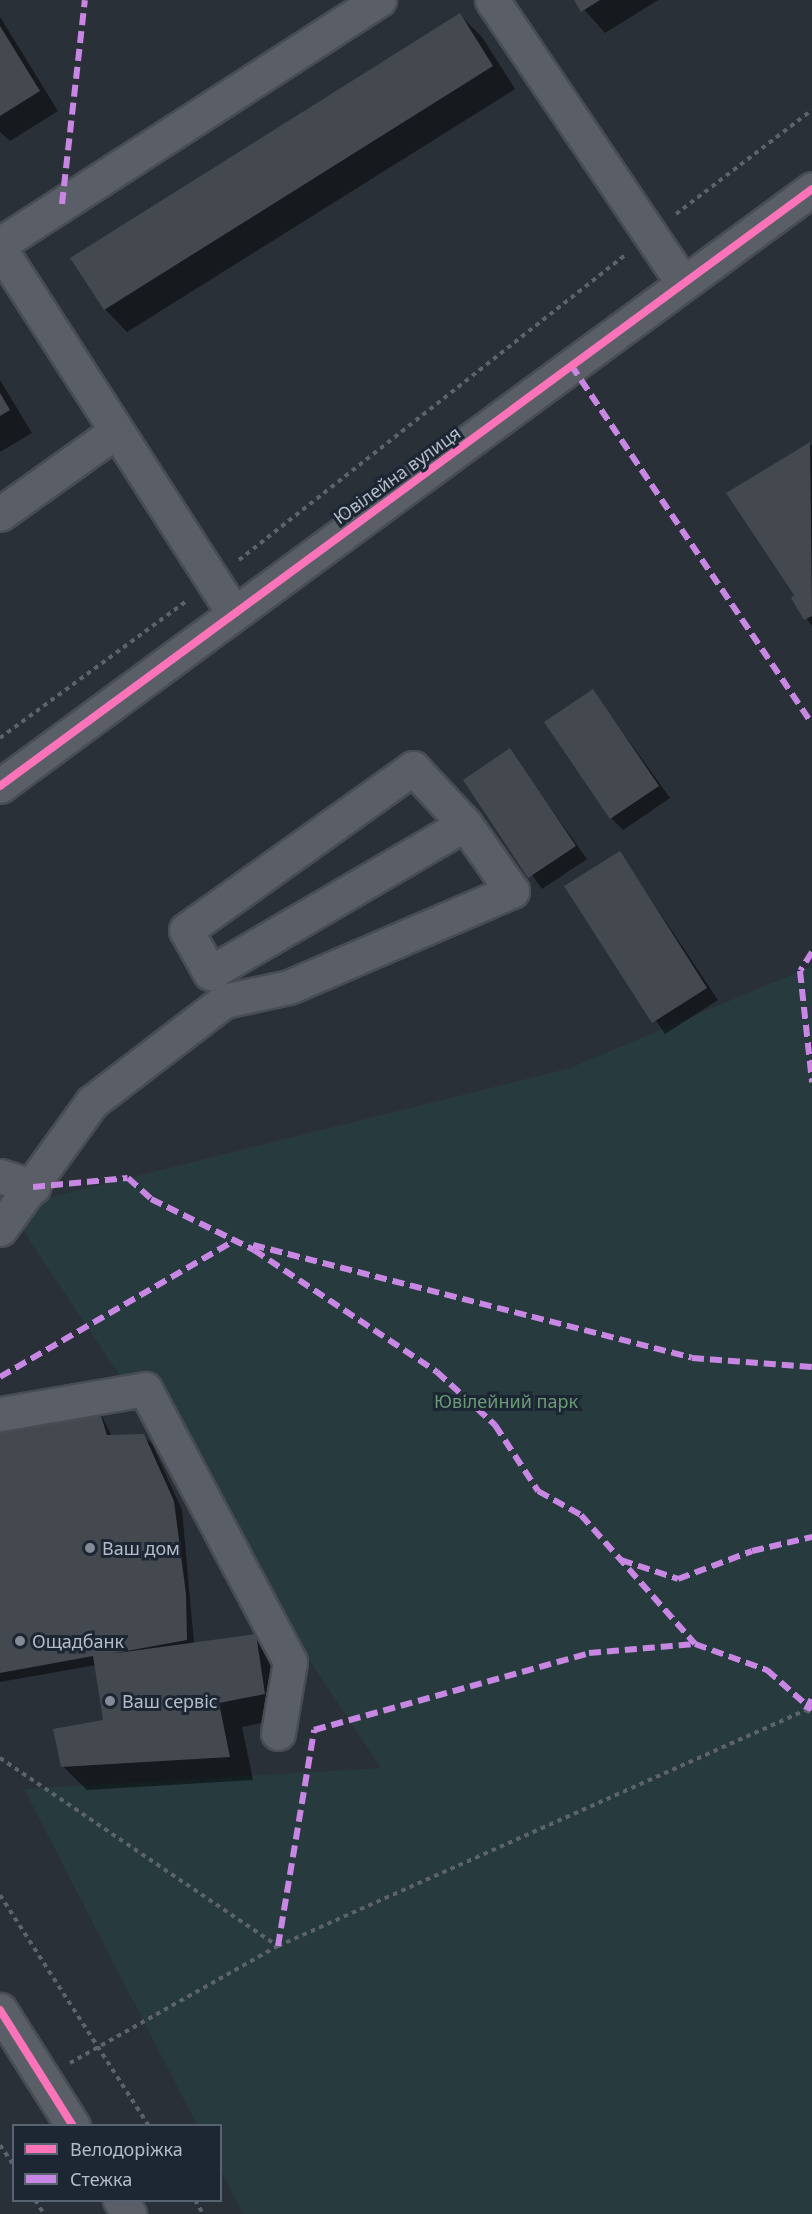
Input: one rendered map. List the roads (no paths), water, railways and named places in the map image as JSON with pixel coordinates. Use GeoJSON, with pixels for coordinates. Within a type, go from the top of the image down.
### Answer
{"type":"FeatureCollection","features":[{"type":"Feature","properties":{"kind":"street"},"geometry":{"type":"LineString","coordinates":[[0,244],[379,0]]}},
{"type":"Feature","properties":{"kind":"street"},"geometry":{"type":"LineString","coordinates":[[492,0],[648,235],[683,283]]}},
{"type":"Feature","properties":{"kind":"street","name":"Ювілейна вулиця"},"geometry":{"type":"LineString","coordinates":[[0,786],[812,189]]}},
{"type":"Feature","properties":{"kind":"street"},"geometry":{"type":"LineString","coordinates":[[0,249],[234,613]]}},
{"type":"Feature","properties":{"kind":"street"},"geometry":{"type":"LineString","coordinates":[[0,514],[116,432]]}},
{"type":"Feature","properties":{"kind":"street"},"geometry":{"type":"LineString","coordinates":[[413,768],[465,824],[512,891],[289,987],[217,987],[186,930],[413,768]]}},
{"type":"Feature","properties":{"kind":"street"},"geometry":{"type":"LineString","coordinates":[[0,1229],[33,1187],[92,1102],[217,987],[465,824]]}},
{"type":"Feature","properties":{"kind":"street"},"geometry":{"type":"LineString","coordinates":[[0,1176],[33,1187]]}},
{"type":"Feature","properties":{"kind":"street"},"geometry":{"type":"LineString","coordinates":[[0,1414],[145,1389],[290,1662],[278,1733]]}},
{"type":"Feature","properties":{"kind":"street"},"geometry":{"type":"LineString","coordinates":[[0,2010],[72,2124]]}},
{"type":"Feature","properties":{"kind":"place","name":"Ваш дом"},"geometry":{"type":"Point","coordinates":[90,1548]}},
{"type":"Feature","properties":{"kind":"place","name":"Ощадбанк"},"geometry":{"type":"Point","coordinates":[20,1641]}},
{"type":"Feature","properties":{"kind":"place","name":"Ваш сервіс"},"geometry":{"type":"Point","coordinates":[110,1701]}},
{"type":"Feature","properties":{"kind":"park label","name":"Ювілейний парк"},"geometry":{"type":"Point","coordinates":[506,1401]}}]}
